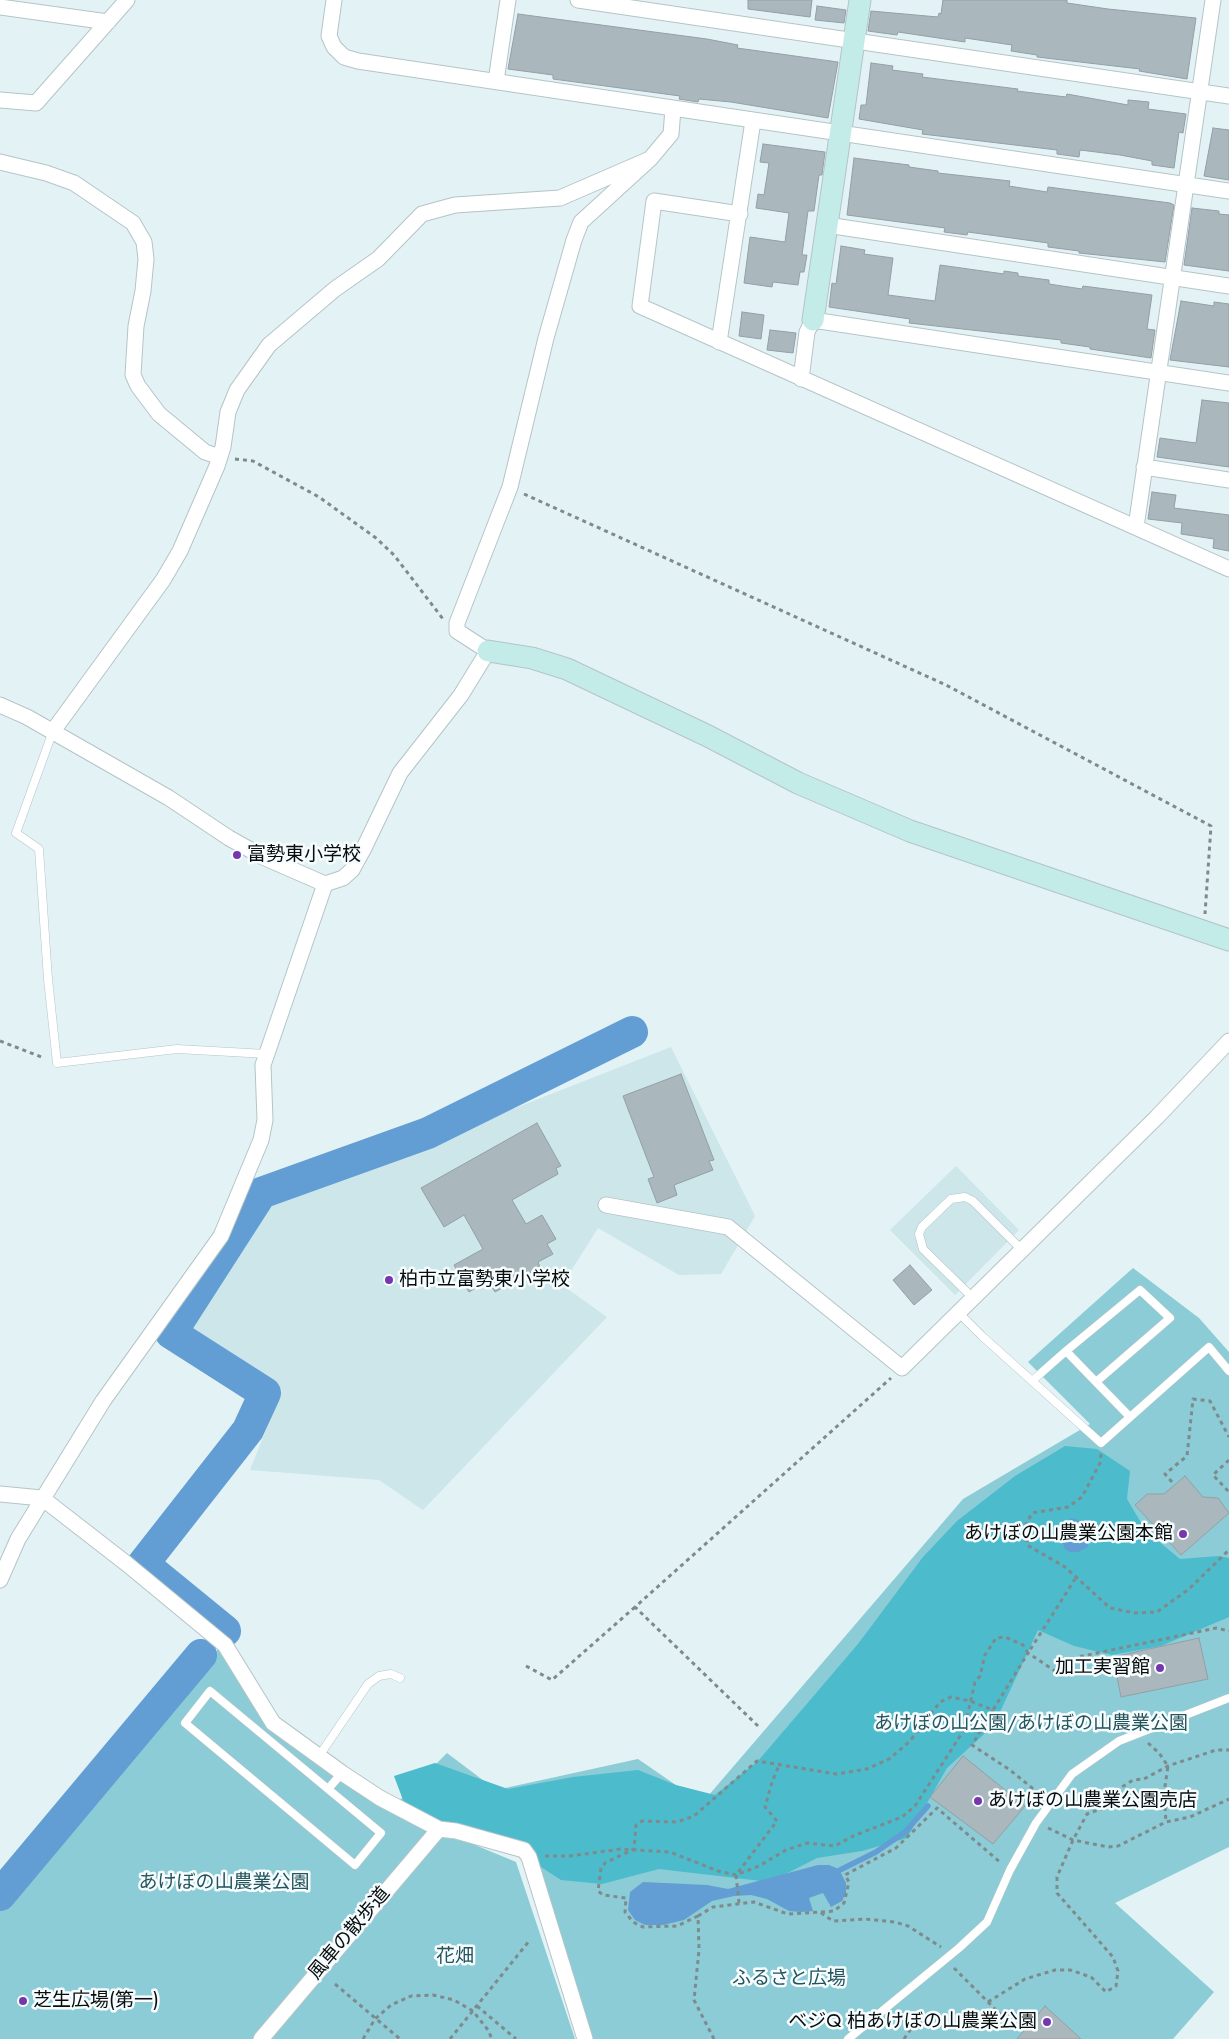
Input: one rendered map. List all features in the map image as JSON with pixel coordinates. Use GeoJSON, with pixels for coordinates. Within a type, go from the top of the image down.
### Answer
{"type":"FeatureCollection","features":[{"type":"Feature","properties":{"kind":"street"},"geometry":{"type":"LineString","coordinates":[[0,100],[36,103],[127,0]]}},
{"type":"Feature","properties":{"kind":"street"},"geometry":{"type":"LineString","coordinates":[[334,0],[329,36],[334,47],[344,56],[371,63],[673,110],[1229,191]]}},
{"type":"Feature","properties":{"kind":"street"},"geometry":{"type":"LineString","coordinates":[[496,81],[508,0]]}},
{"type":"Feature","properties":{"kind":"street"},"geometry":{"type":"LineString","coordinates":[[578,0],[1229,96]]}},
{"type":"Feature","properties":{"kind":"street"},"geometry":{"type":"LineString","coordinates":[[801,379],[807,332],[813,320],[860,0]]}},
{"type":"Feature","properties":{"kind":"street"},"geometry":{"type":"LineString","coordinates":[[1136,528],[1200,92],[1211,0]]}},
{"type":"Feature","properties":{"kind":"street"},"geometry":{"type":"LineString","coordinates":[[0,7],[108,22]]}},
{"type":"Feature","properties":{"kind":"street"},"geometry":{"type":"LineString","coordinates":[[673,110],[671,134],[650,159],[581,222],[546,338],[510,487],[458,623],[458,631],[488,651],[532,658],[567,669],[708,736],[798,783],[910,831],[1229,940]]}},
{"type":"Feature","properties":{"kind":"street"},"geometry":{"type":"LineString","coordinates":[[719,342],[754,121]]}},
{"type":"Feature","properties":{"kind":"street"},"geometry":{"type":"LineString","coordinates":[[53,732],[163,580],[180,550],[220,457],[228,412],[237,390],[268,345],[335,289],[378,259],[422,214],[455,204],[560,198],[650,159]]}},
{"type":"Feature","properties":{"kind":"street"},"geometry":{"type":"LineString","coordinates":[[0,162],[46,173],[74,183],[133,222],[144,242],[146,259],[143,291],[136,326],[134,375],[138,386],[159,414],[205,452],[220,457]]}},
{"type":"Feature","properties":{"kind":"street"},"geometry":{"type":"LineString","coordinates":[[740,214],[654,202],[640,306],[1229,569]]}},
{"type":"Feature","properties":{"kind":"street"},"geometry":{"type":"LineString","coordinates":[[827,225],[1229,286]]}},
{"type":"Feature","properties":{"kind":"street"},"geometry":{"type":"LineString","coordinates":[[813,320],[1229,383]]}},
{"type":"Feature","properties":{"kind":"street"},"geometry":{"type":"LineString","coordinates":[[1144,467],[1229,480]]}},
{"type":"Feature","properties":{"kind":"street"},"geometry":{"type":"LineString","coordinates":[[0,705],[27,717],[169,798],[229,838],[263,857],[325,884],[335,882],[352,870],[400,773],[461,695],[488,651]]}},
{"type":"Feature","properties":{"kind":"street"},"geometry":{"type":"LineString","coordinates":[[0,1580],[18,1539],[103,1401],[222,1236],[261,1140],[265,1120],[264,1065],[325,884]]}},
{"type":"Feature","properties":{"kind":"street"},"geometry":{"type":"LineString","coordinates":[[606,1205],[728,1227],[902,1368],[1157,1117],[1229,1041]]}},
{"type":"Feature","properties":{"kind":"street"},"geometry":{"type":"LineString","coordinates":[[0,1494],[42,1498],[225,1645],[273,1723],[342,1773],[380,1798],[438,1829],[456,1831],[524,1850],[529,1857],[585,2039]]}},
{"type":"Feature","properties":{"kind":"street","name":"風車の散歩道"},"geometry":{"type":"LineString","coordinates":[[261,2039],[438,1829]]}},
{"type":"Feature","properties":{"kind":"lane"},"geometry":{"type":"LineString","coordinates":[[53,732],[16,832],[39,849],[48,979],[57,1063],[177,1049],[267,1054]]}},
{"type":"Feature","properties":{"kind":"lane"},"geometry":{"type":"LineString","coordinates":[[973,1298],[923,1249],[919,1234],[922,1226],[951,1199],[958,1196],[965,1197],[972,1201],[1022,1250]]}},
{"type":"Feature","properties":{"kind":"lane"},"geometry":{"type":"LineString","coordinates":[[1032,1381],[1140,1290],[1170,1318],[1096,1382]]}},
{"type":"Feature","properties":{"kind":"lane"},"geometry":{"type":"LineString","coordinates":[[958,1312],[1101,1443],[1209,1347],[1229,1371]]}},
{"type":"Feature","properties":{"kind":"lane"},"geometry":{"type":"LineString","coordinates":[[1066,1351],[1130,1417]]}},
{"type":"Feature","properties":{"kind":"lane"},"geometry":{"type":"LineString","coordinates":[[319,1756],[368,1684],[379,1676],[391,1674],[400,1678]]}},
{"type":"Feature","properties":{"kind":"lane"},"geometry":{"type":"LineString","coordinates":[[210,1691],[328,1789],[382,1833],[355,1865],[184,1723],[210,1691]]}},
{"type":"Feature","properties":{"kind":"lane"},"geometry":{"type":"LineString","coordinates":[[848,2039],[949,1956],[987,1922],[1010,1870],[1036,1823],[1072,1774],[1119,1741],[1229,1698]]}},
{"type":"Feature","properties":{"kind":"lane"},"geometry":{"type":"LineString","coordinates":[[328,1789],[342,1773]]}},
{"type":"Feature","properties":{"kind":"path"},"geometry":{"type":"LineString","coordinates":[[220,457],[253,462],[319,497],[347,516],[394,555],[434,610],[458,631]]}},
{"type":"Feature","properties":{"kind":"path"},"geometry":{"type":"LineString","coordinates":[[510,487],[946,685],[1211,826],[1204,932]]}},
{"type":"Feature","properties":{"kind":"path"},"geometry":{"type":"LineString","coordinates":[[0,1041],[57,1063]]}},
{"type":"Feature","properties":{"kind":"path"},"geometry":{"type":"LineString","coordinates":[[526,1666],[552,1680],[902,1368]]}},
{"type":"Feature","properties":{"kind":"path"},"geometry":{"type":"LineString","coordinates":[[1172,1482],[1165,1474],[1187,1456],[1193,1399],[1210,1401],[1229,1437]]}},
{"type":"Feature","properties":{"kind":"path"},"geometry":{"type":"LineString","coordinates":[[1101,1443],[1100,1463],[1082,1497],[1068,1507],[1032,1513],[1026,1524],[1027,1545],[1065,1568],[1075,1579],[1110,1608],[1135,1613],[1157,1612],[1190,1589],[1229,1550]]}},
{"type":"Feature","properties":{"kind":"path"},"geometry":{"type":"LineString","coordinates":[[1229,1460],[1213,1475],[1229,1492]]}},
{"type":"Feature","properties":{"kind":"path"},"geometry":{"type":"LineString","coordinates":[[1050,1803],[1010,1770],[972,1745],[1075,1579]]}},
{"type":"Feature","properties":{"kind":"path"},"geometry":{"type":"LineString","coordinates":[[635,1607],[758,1726]]}},
{"type":"Feature","properties":{"kind":"path"},"geometry":{"type":"LineString","coordinates":[[529,1857],[570,1856],[621,1849],[670,1852],[718,1871],[736,1875],[759,1866],[786,1850],[807,1843],[835,1846],[853,1836],[902,1818],[915,1806],[964,1730],[970,1701],[985,1655],[996,1638],[1005,1636],[1022,1645],[1028,1653],[1064,1677],[1078,1657],[1216,1628],[1229,1631]]}},
{"type":"Feature","properties":{"kind":"path"},"geometry":{"type":"LineString","coordinates":[[634,1849],[636,1825],[642,1821],[677,1822],[694,1816],[757,1761],[780,1763],[805,1771],[836,1774],[867,1769],[889,1758],[909,1742],[940,1702],[951,1697],[970,1701],[993,1710]]}},
{"type":"Feature","properties":{"kind":"path"},"geometry":{"type":"LineString","coordinates":[[1137,1733],[1159,1753],[1168,1766],[1164,1793],[1166,1822]]}},
{"type":"Feature","properties":{"kind":"path"},"geometry":{"type":"LineString","coordinates":[[988,2002],[1025,1979],[1055,1970],[1070,1970],[1091,1976],[1106,1992],[1116,1986],[1118,1971],[1113,1957],[1057,1893],[1057,1877],[1073,1840],[1087,1814],[1101,1808],[1110,1794],[1133,1780],[1144,1779],[1168,1766],[1216,1750],[1229,1750]]}},
{"type":"Feature","properties":{"kind":"path"},"geometry":{"type":"LineString","coordinates":[[739,1901],[736,1875],[777,1822],[766,1807],[772,1782],[780,1763]]}},
{"type":"Feature","properties":{"kind":"path"},"geometry":{"type":"LineString","coordinates":[[1036,1823],[1073,1840],[1108,1847],[1118,1846],[1166,1822],[1190,1817],[1229,1799]]}},
{"type":"Feature","properties":{"kind":"path"},"geometry":{"type":"LineString","coordinates":[[634,1849],[604,1863],[601,1868],[598,1891],[603,1895],[626,1898],[625,1912],[634,1922],[644,1927],[677,1926],[713,1907],[739,1901],[754,1902],[788,1914],[834,1911],[844,1903],[850,1882],[845,1875],[896,1848],[937,1808],[1010,1870]]}},
{"type":"Feature","properties":{"kind":"path"},"geometry":{"type":"LineString","coordinates":[[820,1912],[833,1921],[872,1919],[908,1926],[939,1945],[949,1956],[952,1966],[1010,2024],[991,2028],[938,2016],[914,2024],[904,2039]]}},
{"type":"Feature","properties":{"kind":"path"},"geometry":{"type":"LineString","coordinates":[[698,1916],[700,1950],[694,2000],[714,2039]]}},
{"type":"Feature","properties":{"kind":"path"},"geometry":{"type":"LineString","coordinates":[[450,2039],[530,1940]]}},
{"type":"Feature","properties":{"kind":"path"},"geometry":{"type":"LineString","coordinates":[[335,1984],[400,2039]]}},
{"type":"Feature","properties":{"kind":"path"},"geometry":{"type":"LineString","coordinates":[[363,2039],[375,2019],[391,2005],[412,1996],[433,1994],[454,2000],[473,2011],[488,2030],[492,2039]]}},
{"type":"Feature","properties":{"kind":"path"},"geometry":{"type":"LineString","coordinates":[[477,2006],[516,2039]]}},
{"type":"Feature","properties":{"kind":"shaded area","name":"柏市立富勢東小学校"},"geometry":{"type":"Polygon","coordinates":[[[671,1047],[755,1216],[721,1274],[679,1275],[598,1228],[562,1285],[607,1317],[423,1510],[379,1480],[250,1470],[282,1390],[184,1324],[263,1207],[671,1047]]]}},
{"type":"Feature","properties":{"kind":"shaded area"},"geometry":{"type":"Polygon","coordinates":[[[956,1166],[1019,1230],[955,1295],[890,1230],[956,1166]]]}},
{"type":"Feature","properties":{"kind":"shaded area"},"geometry":{"type":"Polygon","coordinates":[[[1065,1446],[1097,1449],[1130,1471],[1127,1499],[1146,1531],[1180,1559],[1219,1556],[1229,1558],[1229,1617],[1161,1646],[1112,1655],[1074,1646],[1038,1630],[994,1725],[947,1768],[907,1838],[862,1851],[817,1858],[770,1882],[659,1869],[602,1884],[561,1880],[513,1849],[406,1808],[394,1776],[435,1763],[508,1789],[573,1777],[638,1770],[676,1785],[715,1795],[758,1761],[858,1644],[923,1557],[957,1521],[1015,1476],[1065,1446]]]}},
{"type":"Feature","properties":{"kind":"shaded area"},"geometry":{"type":"Polygon","coordinates":[[[1071,1518],[1078,1520],[1084,1531],[1083,1538],[1088,1544],[1088,1547],[1078,1552],[1070,1552],[1065,1549],[1061,1538],[1069,1530],[1069,1520],[1071,1518]]]}},
{"type":"Feature","properties":{"kind":"shaded area"},"geometry":{"type":"Polygon","coordinates":[[[818,1865],[829,1865],[839,1869],[846,1883],[846,1893],[842,1901],[831,1907],[823,1893],[809,1898],[813,1911],[801,1912],[789,1911],[767,1899],[751,1895],[734,1896],[712,1901],[684,1920],[663,1925],[645,1925],[635,1920],[628,1910],[630,1892],[643,1882],[707,1885],[728,1889],[818,1865]]]}},
{"type":"Feature","properties":{"kind":"green space","name":"あけぼの山公園/あけぼの山農業公園"},"geometry":{"type":"Polygon","coordinates":[[[1133,1268],[1199,1318],[1229,1352],[1229,1847],[1115,1903],[1214,1992],[1173,2039],[591,2039],[545,1897],[537,1856],[452,1824],[400,1800],[447,1753],[496,1790],[638,1759],[702,1803],[963,1499],[1090,1424],[1028,1362],[1133,1268]]]}},
{"type":"Feature","properties":{"kind":"green space","name":"あけぼの山農業公園"},"geometry":{"type":"Polygon","coordinates":[[[219,1648],[276,1729],[463,1840],[516,1862],[575,2039],[0,2039],[0,1902],[219,1648]]]}},
{"type":"Feature","properties":{"kind":"building"},"geometry":{"type":"Polygon","coordinates":[[[748,0],[812,0],[810,17],[748,9],[748,0]]]}},
{"type":"Feature","properties":{"kind":"building"},"geometry":{"type":"Polygon","coordinates":[[[943,0],[1067,0],[1067,3],[1108,9],[1196,18],[1187,79],[1139,71],[1140,69],[1037,57],[1037,55],[1011,51],[1012,45],[965,38],[965,42],[898,32],[897,35],[868,31],[871,11],[938,17],[939,13],[941,14],[943,0]]]}},
{"type":"Feature","properties":{"kind":"building"},"geometry":{"type":"Polygon","coordinates":[[[817,6],[846,10],[844,23],[815,20],[817,6]]]}},
{"type":"Feature","properties":{"kind":"building"},"geometry":{"type":"Polygon","coordinates":[[[518,14],[707,39],[738,45],[737,48],[838,62],[828,118],[731,102],[699,99],[698,102],[679,99],[680,96],[553,79],[553,75],[508,69],[518,14]]]}},
{"type":"Feature","properties":{"kind":"building"},"geometry":{"type":"Polygon","coordinates":[[[871,63],[893,66],[892,70],[923,74],[922,77],[1018,89],[1017,91],[1066,97],[1067,94],[1128,105],[1128,100],[1149,102],[1148,109],[1186,114],[1183,133],[1179,132],[1174,168],[1152,165],[1152,161],[1120,155],[1080,150],[1079,157],[1057,154],[1057,150],[922,134],[923,130],[859,119],[861,105],[866,105],[871,63]]]}},
{"type":"Feature","properties":{"kind":"building"},"geometry":{"type":"Polygon","coordinates":[[[1213,128],[1229,130],[1229,180],[1204,176],[1213,128]]]}},
{"type":"Feature","properties":{"kind":"building"},"geometry":{"type":"Polygon","coordinates":[[[763,144],[825,152],[822,175],[819,175],[814,211],[808,211],[802,255],[807,255],[804,272],[800,272],[798,285],[773,282],[772,287],[744,283],[750,237],[785,242],[789,213],[756,208],[758,194],[764,195],[769,163],[760,162],[763,144]]]}},
{"type":"Feature","properties":{"kind":"building"},"geometry":{"type":"Polygon","coordinates":[[[854,158],[909,165],[909,167],[938,171],[938,173],[1010,181],[1009,186],[1047,192],[1048,187],[1170,203],[1174,205],[1165,262],[1079,253],[1079,251],[1048,247],[1048,243],[968,232],[967,235],[944,232],[945,228],[847,215],[854,158]]]}},
{"type":"Feature","properties":{"kind":"building"},"geometry":{"type":"Polygon","coordinates":[[[1192,208],[1219,211],[1219,214],[1229,215],[1229,271],[1184,265],[1192,208]]]}},
{"type":"Feature","properties":{"kind":"building"},"geometry":{"type":"Polygon","coordinates":[[[841,246],[865,250],[864,254],[893,258],[888,295],[935,301],[940,265],[1004,274],[1004,271],[1018,273],[1018,276],[1049,280],[1049,284],[1082,289],[1083,286],[1152,295],[1147,329],[1155,330],[1151,358],[1090,349],[1090,347],[1061,343],[1061,340],[909,323],[910,319],[829,307],[832,283],[836,284],[841,246]]]}},
{"type":"Feature","properties":{"kind":"building"},"geometry":{"type":"Polygon","coordinates":[[[1181,301],[1214,306],[1214,302],[1229,304],[1229,367],[1170,360],[1181,301]]]}},
{"type":"Feature","properties":{"kind":"building"},"geometry":{"type":"Polygon","coordinates":[[[742,312],[764,315],[761,339],[739,336],[742,312]]]}},
{"type":"Feature","properties":{"kind":"building"},"geometry":{"type":"Polygon","coordinates":[[[770,330],[796,333],[793,353],[767,350],[770,330]]]}},
{"type":"Feature","properties":{"kind":"building"},"geometry":{"type":"Polygon","coordinates":[[[1202,400],[1229,403],[1229,467],[1157,457],[1160,438],[1196,443],[1202,400]]]}},
{"type":"Feature","properties":{"kind":"building"},"geometry":{"type":"Polygon","coordinates":[[[1152,492],[1176,495],[1174,508],[1229,515],[1229,551],[1213,548],[1214,539],[1181,534],[1182,523],[1148,519],[1152,492]]]}},
{"type":"Feature","properties":{"kind":"building"},"geometry":{"type":"Polygon","coordinates":[[[681,1074],[714,1160],[709,1161],[713,1170],[674,1185],[677,1195],[657,1203],[648,1179],[654,1177],[623,1096],[681,1074]]]}},
{"type":"Feature","properties":{"kind":"building"},"geometry":{"type":"Polygon","coordinates":[[[537,1123],[561,1166],[556,1168],[558,1174],[512,1200],[526,1224],[542,1215],[556,1239],[547,1244],[553,1254],[538,1262],[540,1267],[495,1292],[488,1281],[469,1292],[454,1265],[483,1249],[464,1215],[444,1227],[421,1188],[537,1123]]]}},
{"type":"Feature","properties":{"kind":"building"},"geometry":{"type":"Polygon","coordinates":[[[910,1265],[932,1290],[914,1305],[893,1280],[910,1265]]]}},
{"type":"Feature","properties":{"kind":"building","name":"あけぼの山農業公園本館"},"geometry":{"type":"Polygon","coordinates":[[[1185,1476],[1203,1497],[1218,1498],[1229,1513],[1181,1555],[1135,1505],[1147,1494],[1164,1494],[1185,1476]]]}},
{"type":"Feature","properties":{"kind":"building","name":"加工実習館"},"geometry":{"type":"Polygon","coordinates":[[[1199,1638],[1208,1679],[1121,1697],[1113,1657],[1199,1638]]]}},
{"type":"Feature","properties":{"kind":"building","name":"あけぼの山農業公園売店"},"geometry":{"type":"Polygon","coordinates":[[[963,1756],[1025,1806],[993,1844],[930,1797],[963,1756]]]}},
{"type":"Feature","properties":{"kind":"building","name":"ベジQ 柏あけぼの山農業公園"},"geometry":{"type":"Polygon","coordinates":[[[1045,2006],[1081,2039],[1017,2039],[1045,2006]]]}},
{"type":"Feature","properties":{"kind":"waterway"},"geometry":{"type":"LineString","coordinates":[[225,1631],[143,1564],[248,1430],[265,1393],[171,1333],[261,1193],[428,1133],[632,1032]]}},
{"type":"Feature","properties":{"kind":"waterway"},"geometry":{"type":"LineString","coordinates":[[0,1895],[201,1655]]}},
{"type":"Feature","properties":{"kind":"waterway"},"geometry":{"type":"LineString","coordinates":[[840,1870],[876,1852],[905,1832],[928,1806]]}},
{"type":"Feature","properties":{"kind":"place","name":"富勢東小学校"},"geometry":{"type":"Point","coordinates":[237,855]}},
{"type":"Feature","properties":{"kind":"place","name":"柏市立富勢東小学校"},"geometry":{"type":"Point","coordinates":[389,1280]}},
{"type":"Feature","properties":{"kind":"place","name":"あけぼの山農業公園本館"},"geometry":{"type":"Point","coordinates":[1183,1534]}},
{"type":"Feature","properties":{"kind":"place","name":"加工実習館"},"geometry":{"type":"Point","coordinates":[1160,1668]}},
{"type":"Feature","properties":{"kind":"place","name":"あけぼの山農業公園売店"},"geometry":{"type":"Point","coordinates":[978,1801]}},
{"type":"Feature","properties":{"kind":"place","name":"芝生広場(第一)"},"geometry":{"type":"Point","coordinates":[23,2001]}},
{"type":"Feature","properties":{"kind":"place","name":"ベジQ 柏あけぼの山農業公園"},"geometry":{"type":"Point","coordinates":[1047,2022]}},
{"type":"Feature","properties":{"kind":"park label","name":"花畑"},"geometry":{"type":"Point","coordinates":[455,1957]}},
{"type":"Feature","properties":{"kind":"park label","name":"ふるさと広場"},"geometry":{"type":"Point","coordinates":[789,1979]}}]}
